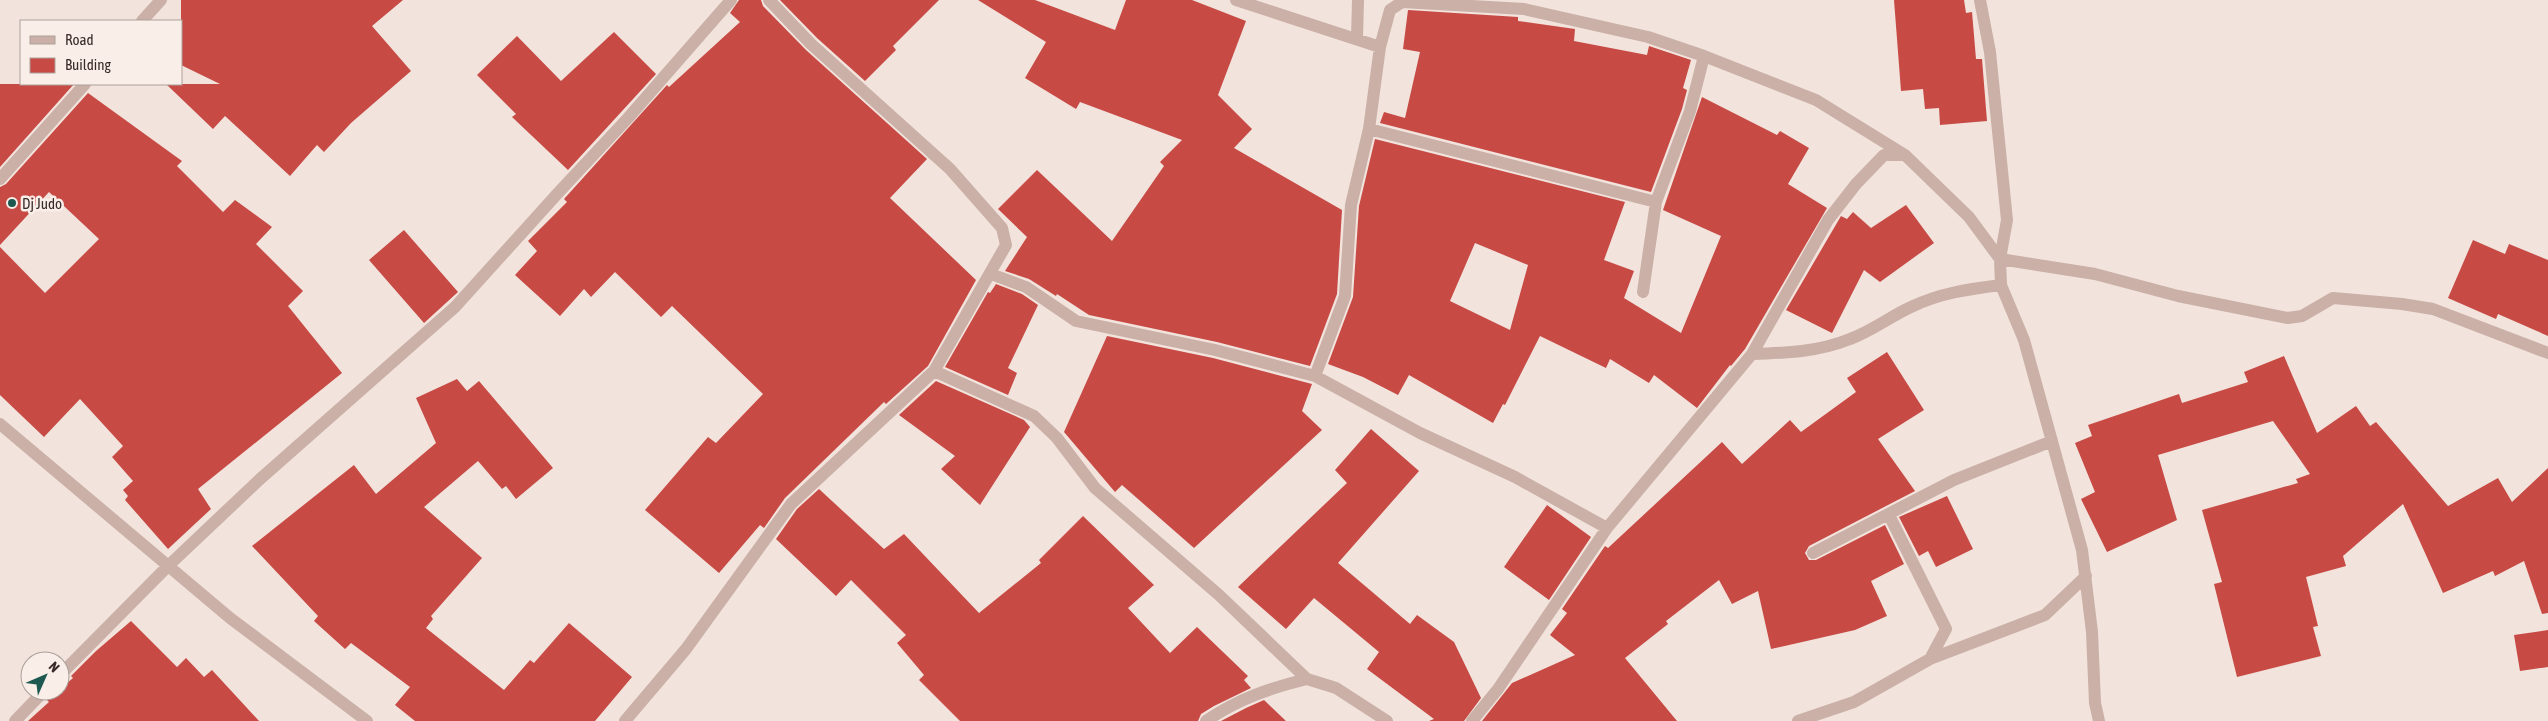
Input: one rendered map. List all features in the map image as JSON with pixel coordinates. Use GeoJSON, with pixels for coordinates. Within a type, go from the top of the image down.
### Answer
{"type":"FeatureCollection","features":[{"type":"Feature","properties":{"kind":"street"},"geometry":{"type":"LineString","coordinates":[[143,20],[161,0]]}},
{"type":"Feature","properties":{"kind":"street"},"geometry":{"type":"LineString","coordinates":[[70,665],[167,567],[296,447],[455,307],[628,118],[732,0]]}},
{"type":"Feature","properties":{"kind":"street"},"geometry":{"type":"LineString","coordinates":[[625,721],[686,649],[791,504],[934,371],[1006,245],[1002,228],[950,169],[811,44],[769,0]]}},
{"type":"Feature","properties":{"kind":"street"},"geometry":{"type":"LineString","coordinates":[[1236,0],[1380,47]]}},
{"type":"Feature","properties":{"kind":"street"},"geometry":{"type":"LineString","coordinates":[[1357,38],[1358,0]]}},
{"type":"Feature","properties":{"kind":"street"},"geometry":{"type":"LineString","coordinates":[[1980,0],[1990,52],[2007,220],[2000,260],[2001,285],[2024,340],[2079,540],[2086,576],[2092,632],[2095,703],[2099,721]]}},
{"type":"Feature","properties":{"kind":"street"},"geometry":{"type":"LineString","coordinates":[[1315,376],[1345,296],[1351,205],[1369,130],[1380,47],[1390,10],[1402,2],[1524,9],[1648,38],[1704,56],[1816,100],[1905,155],[1969,216],[2000,260],[2095,274],[2178,296],[2288,318],[2302,316],[2333,298],[2417,307],[2451,316],[2548,353]]}},
{"type":"Feature","properties":{"kind":"street"},"geometry":{"type":"LineString","coordinates":[[1643,292],[1656,202],[1690,111],[1704,56]]}},
{"type":"Feature","properties":{"kind":"street"},"geometry":{"type":"LineString","coordinates":[[0,179],[84,85]]}},
{"type":"Feature","properties":{"kind":"street"},"geometry":{"type":"LineString","coordinates":[[1369,130],[1656,202]]}},
{"type":"Feature","properties":{"kind":"street"},"geometry":{"type":"LineString","coordinates":[[1472,721],[1498,689],[1607,528],[1752,354],[1828,220],[1856,184],[1884,155],[1905,155]]}},
{"type":"Feature","properties":{"kind":"street"},"geometry":{"type":"LineString","coordinates":[[991,274],[1026,288],[1076,322],[1215,350],[1315,376],[1420,433],[1516,477],[1607,528]]}},
{"type":"Feature","properties":{"kind":"street"},"geometry":{"type":"LineString","coordinates":[[1752,354],[1800,353],[1831,346],[1852,339],[1911,307],[1938,296],[2001,285]]}},
{"type":"Feature","properties":{"kind":"street"},"geometry":{"type":"LineString","coordinates":[[934,371],[1034,416],[1058,438],[1095,488],[1219,595],[1307,679],[1336,688],[1387,721]]}},
{"type":"Feature","properties":{"kind":"street"},"geometry":{"type":"LineString","coordinates":[[0,424],[167,567],[230,618],[367,721]]}},
{"type":"Feature","properties":{"kind":"street"},"geometry":{"type":"LineString","coordinates":[[1813,553],[1954,480],[2052,441]]}},
{"type":"Feature","properties":{"kind":"street"},"geometry":{"type":"LineString","coordinates":[[1889,514],[1946,629],[1930,659]]}},
{"type":"Feature","properties":{"kind":"street"},"geometry":{"type":"LineString","coordinates":[[1798,721],[1854,702],[1930,659],[2045,615],[2086,576]]}},
{"type":"Feature","properties":{"kind":"street"},"geometry":{"type":"LineString","coordinates":[[1206,721],[1224,708],[1268,688],[1307,679]]}},
{"type":"Feature","properties":{"kind":"street"},"geometry":{"type":"LineString","coordinates":[[15,721],[34,701]]}},
{"type":"Feature","properties":{"kind":"building"},"geometry":{"type":"Polygon","coordinates":[[[181,0],[403,0],[372,26],[411,71],[351,123],[324,152],[317,145],[290,176],[225,116],[213,129],[167,85],[220,84],[182,65],[181,0]]]}},
{"type":"Feature","properties":{"kind":"building"},"geometry":{"type":"Polygon","coordinates":[[[739,0],[761,0],[763,6],[806,50],[927,159],[890,198],[976,280],[928,366],[886,404],[884,402],[785,498],[764,528],[760,525],[719,573],[645,510],[708,437],[716,443],[763,394],[672,306],[661,317],[615,272],[591,297],[584,289],[560,316],[515,275],[537,251],[528,241],[567,202],[564,199],[667,85],[669,87],[740,22],[730,13],[739,0]]]}},
{"type":"Feature","properties":{"kind":"building"},"geometry":{"type":"Polygon","coordinates":[[[780,0],[939,0],[893,46],[896,50],[865,81],[817,38],[780,0]]]}},
{"type":"Feature","properties":{"kind":"building"},"geometry":{"type":"Polygon","coordinates":[[[978,0],[1035,0],[1115,30],[1126,0],[1192,0],[1246,21],[1218,95],[1252,129],[1234,148],[1342,210],[1337,294],[1310,366],[1217,342],[1089,315],[1057,294],[1056,296],[1029,279],[1005,271],[1027,237],[998,209],[1037,170],[1112,241],[1164,166],[1160,162],[1182,140],[1080,102],[1076,109],[1025,78],[1046,42],[978,0]]]}},
{"type":"Feature","properties":{"kind":"building"},"geometry":{"type":"Polygon","coordinates":[[[1894,0],[1964,0],[1966,13],[1972,12],[1976,59],[1982,59],[1987,121],[1940,125],[1939,108],[1925,109],[1923,89],[1901,91],[1894,0]]]}},
{"type":"Feature","properties":{"kind":"building"},"geometry":{"type":"Polygon","coordinates":[[[1408,10],[1518,17],[1518,21],[1575,29],[1574,41],[1647,55],[1649,46],[1691,60],[1683,88],[1687,90],[1682,109],[1651,192],[1380,123],[1384,112],[1405,118],[1420,52],[1403,49],[1408,10]]]}},
{"type":"Feature","properties":{"kind":"building"},"geometry":{"type":"Polygon","coordinates":[[[614,32],[656,74],[568,170],[512,117],[516,114],[477,75],[517,36],[561,81],[614,32]]]}},
{"type":"Feature","properties":{"kind":"building"},"geometry":{"type":"Polygon","coordinates":[[[0,84],[73,85],[0,167],[0,84]]]}},
{"type":"Feature","properties":{"kind":"building"},"geometry":{"type":"Polygon","coordinates":[[[88,93],[182,161],[177,166],[223,212],[235,200],[272,227],[256,244],[303,291],[288,306],[342,373],[198,489],[211,509],[168,549],[125,500],[128,496],[123,490],[133,481],[112,457],[123,446],[80,399],[44,437],[0,395],[0,247],[45,293],[99,239],[49,192],[0,245],[0,187],[6,184],[88,93]]]}},
{"type":"Feature","properties":{"kind":"building"},"geometry":{"type":"Polygon","coordinates":[[[1702,97],[1777,135],[1780,131],[1809,148],[1788,184],[1827,208],[1745,349],[1730,365],[1697,408],[1654,375],[1649,383],[1610,359],[1606,368],[1540,336],[1505,405],[1503,404],[1493,423],[1409,375],[1398,395],[1363,377],[1328,364],[1353,297],[1359,206],[1375,139],[1625,202],[1604,260],[1634,271],[1624,298],[1681,333],[1721,236],[1663,210],[1702,97]],[[1475,243],[1450,301],[1510,330],[1528,265],[1475,243]]]}},
{"type":"Feature","properties":{"kind":"building"},"geometry":{"type":"Polygon","coordinates":[[[1906,205],[1934,243],[1880,282],[1864,270],[1832,333],[1786,310],[1841,216],[1847,219],[1853,212],[1871,228],[1906,205]]]}},
{"type":"Feature","properties":{"kind":"building"},"geometry":{"type":"Polygon","coordinates":[[[404,230],[458,292],[424,323],[369,260],[404,230]]]}},
{"type":"Feature","properties":{"kind":"building"},"geometry":{"type":"Polygon","coordinates":[[[2473,240],[2505,254],[2509,244],[2548,260],[2548,336],[2498,314],[2496,319],[2448,298],[2473,240]]]}},
{"type":"Feature","properties":{"kind":"building"},"geometry":{"type":"Polygon","coordinates":[[[996,284],[1022,294],[1038,305],[1008,368],[1017,373],[1008,395],[945,367],[988,292],[990,293],[996,284]]]}},
{"type":"Feature","properties":{"kind":"building"},"geometry":{"type":"Polygon","coordinates":[[[1107,336],[1213,358],[1312,384],[1302,411],[1322,430],[1194,548],[1122,485],[1115,492],[1064,432],[1107,336]]]}},
{"type":"Feature","properties":{"kind":"building"},"geometry":{"type":"Polygon","coordinates":[[[1887,352],[1924,410],[1878,439],[1915,491],[1809,546],[1805,553],[1809,560],[1816,560],[1885,525],[1904,564],[1871,581],[1887,616],[1855,630],[1771,649],[1758,591],[1732,604],[1719,580],[1666,621],[1668,624],[1625,658],[1677,721],[1482,721],[1512,683],[1575,655],[1550,635],[1567,613],[1562,609],[1605,546],[1608,548],[1722,442],[1742,464],[1790,420],[1801,432],[1856,392],[1847,378],[1887,352]]]}},
{"type":"Feature","properties":{"kind":"building"},"geometry":{"type":"Polygon","coordinates":[[[2284,356],[2317,433],[2356,406],[2370,426],[2376,422],[2448,506],[2498,478],[2512,502],[2548,468],[2548,613],[2542,614],[2524,561],[2495,576],[2493,571],[2443,593],[2403,504],[2343,556],[2346,566],[2306,577],[2318,626],[2313,627],[2321,656],[2237,677],[2214,584],[2222,582],[2202,510],[2298,483],[2296,479],[2310,474],[2273,421],[2158,455],[2177,520],[2107,552],[2081,499],[2095,492],[2075,443],[2092,436],[2088,425],[2179,394],[2182,403],[2248,382],[2244,372],[2284,356]]]}},
{"type":"Feature","properties":{"kind":"building"},"geometry":{"type":"Polygon","coordinates":[[[457,379],[467,391],[479,381],[553,468],[516,499],[506,486],[502,489],[478,461],[424,507],[482,558],[431,616],[433,619],[426,628],[504,690],[530,660],[534,663],[569,623],[632,677],[595,721],[415,721],[395,705],[410,687],[351,643],[345,649],[314,621],[318,616],[252,546],[354,465],[376,494],[436,443],[416,398],[457,379]]]}},
{"type":"Feature","properties":{"kind":"building"},"geometry":{"type":"Polygon","coordinates":[[[936,381],[1024,420],[1030,427],[980,505],[941,469],[955,456],[899,415],[936,381]]]}},
{"type":"Feature","properties":{"kind":"building"},"geometry":{"type":"Polygon","coordinates":[[[1371,429],[1419,471],[1338,563],[1410,624],[1417,615],[1454,642],[1481,698],[1464,721],[1429,721],[1434,719],[1367,669],[1379,652],[1314,598],[1286,629],[1238,587],[1347,483],[1335,470],[1371,429]]]}},
{"type":"Feature","properties":{"kind":"building"},"geometry":{"type":"Polygon","coordinates":[[[819,489],[884,549],[904,534],[979,613],[1041,563],[1039,560],[1083,516],[1154,585],[1128,608],[1170,653],[1197,627],[1248,676],[1244,680],[1251,688],[1201,714],[1198,721],[960,721],[919,680],[924,675],[897,643],[906,635],[851,580],[836,596],[776,539],[797,509],[819,489]]]}},
{"type":"Feature","properties":{"kind":"building"},"geometry":{"type":"Polygon","coordinates":[[[1947,496],[1973,549],[1936,567],[1928,551],[1919,556],[1899,517],[1947,496]]]}},
{"type":"Feature","properties":{"kind":"building"},"geometry":{"type":"Polygon","coordinates":[[[1547,505],[1591,537],[1549,600],[1504,567],[1547,505]]]}},
{"type":"Feature","properties":{"kind":"building"},"geometry":{"type":"Polygon","coordinates":[[[131,621],[177,667],[186,658],[204,677],[212,670],[259,721],[28,721],[48,701],[70,701],[70,681],[73,678],[71,676],[96,651],[131,621]]]}},
{"type":"Feature","properties":{"kind":"building"},"geometry":{"type":"Polygon","coordinates":[[[2548,630],[2548,667],[2520,671],[2514,635],[2548,630]]]}},
{"type":"Feature","properties":{"kind":"building"},"geometry":{"type":"Polygon","coordinates":[[[1264,700],[1286,721],[1221,721],[1246,708],[1264,700]]]}},
{"type":"Feature","properties":{"kind":"place","name":"Dj Judo"},"geometry":{"type":"Point","coordinates":[12,203]}}]}
